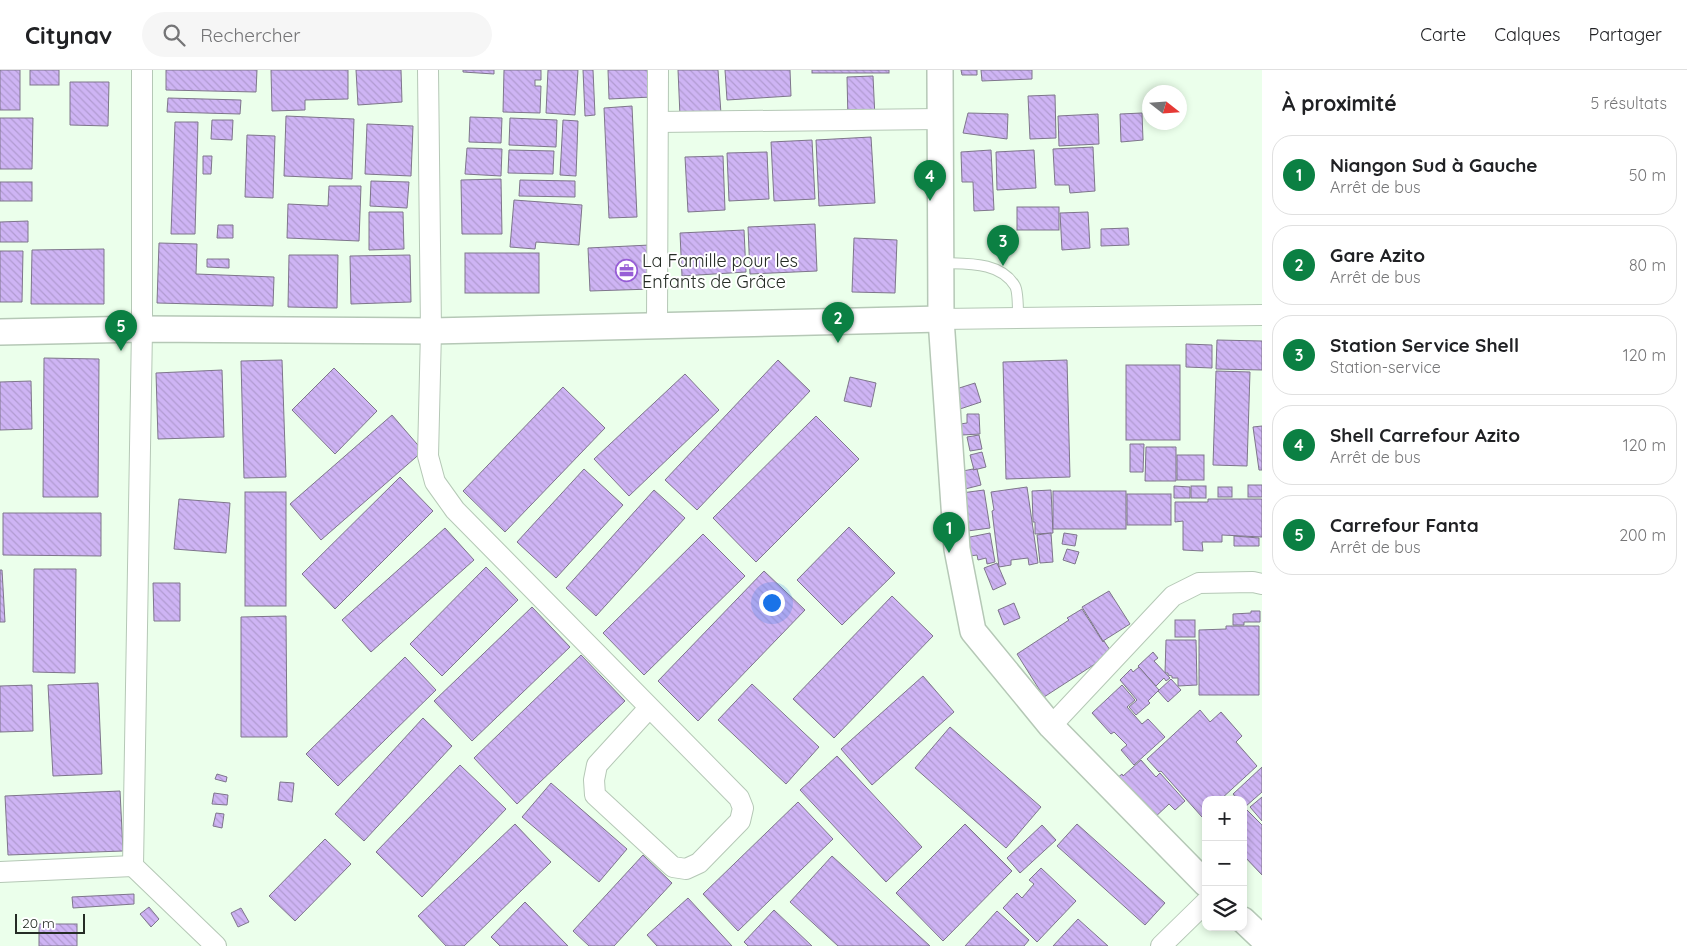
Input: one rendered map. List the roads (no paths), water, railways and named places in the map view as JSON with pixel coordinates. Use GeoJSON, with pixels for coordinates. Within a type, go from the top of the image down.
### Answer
{"type":"FeatureCollection","features":[{"type":"Feature","properties":{"kind":"street"},"geometry":{"type":"LineString","coordinates":[[133,866],[142,329],[142,70]]}},
{"type":"Feature","properties":{"kind":"street"},"geometry":{"type":"LineString","coordinates":[[428,70],[431,331],[428,456],[435,482],[456,510],[738,798],[743,808],[740,821],[698,863],[686,869],[673,867],[595,795],[594,780],[597,765],[649,708]]}},
{"type":"Feature","properties":{"kind":"street"},"geometry":{"type":"LineString","coordinates":[[657,326],[658,70]]}},
{"type":"Feature","properties":{"kind":"street"},"geometry":{"type":"LineString","coordinates":[[940,70],[941,319],[957,549],[973,631],[1051,726],[1202,880]]}},
{"type":"Feature","properties":{"kind":"street"},"geometry":{"type":"LineString","coordinates":[[658,122],[940,119]]}},
{"type":"Feature","properties":{"kind":"street"},"geometry":{"type":"LineString","coordinates":[[0,332],[142,329],[431,331],[941,319],[1262,314]]}},
{"type":"Feature","properties":{"kind":"street"},"geometry":{"type":"LineString","coordinates":[[1051,726],[1173,596],[1199,583],[1254,582],[1262,584]]}},
{"type":"Feature","properties":{"kind":"street"},"geometry":{"type":"LineString","coordinates":[[0,872],[133,866],[216,946]]}},
{"type":"Feature","properties":{"kind":"street"},"geometry":{"type":"LineString","coordinates":[[1161,946],[1202,906]]}},
{"type":"Feature","properties":{"kind":"street"},"geometry":{"type":"LineString","coordinates":[[1247,924],[1262,938]]}},
{"type":"Feature","properties":{"kind":"lane"},"geometry":{"type":"LineString","coordinates":[[941,263],[979,264],[994,269],[1006,277],[1016,287],[1018,318]]}},
{"type":"Feature","properties":{"kind":"place","name":"Shell Carrefour Azito"},"geometry":{"type":"Point","coordinates":[930,201]}},
{"type":"Feature","properties":{"kind":"place","name":"Station Service Shell"},"geometry":{"type":"Point","coordinates":[1003,266]}},
{"type":"Feature","properties":{"kind":"place","name":"La Famille pour les Enfants de Grâce"},"geometry":{"type":"Point","coordinates":[626,270]}},
{"type":"Feature","properties":{"kind":"place","name":"Gare Azito"},"geometry":{"type":"Point","coordinates":[838,343]}},
{"type":"Feature","properties":{"kind":"place","name":"Carrefour Fanta"},"geometry":{"type":"Point","coordinates":[121,351]}},
{"type":"Feature","properties":{"kind":"place","name":"Niangon Sud à Gauche"},"geometry":{"type":"Point","coordinates":[949,553]}}]}
